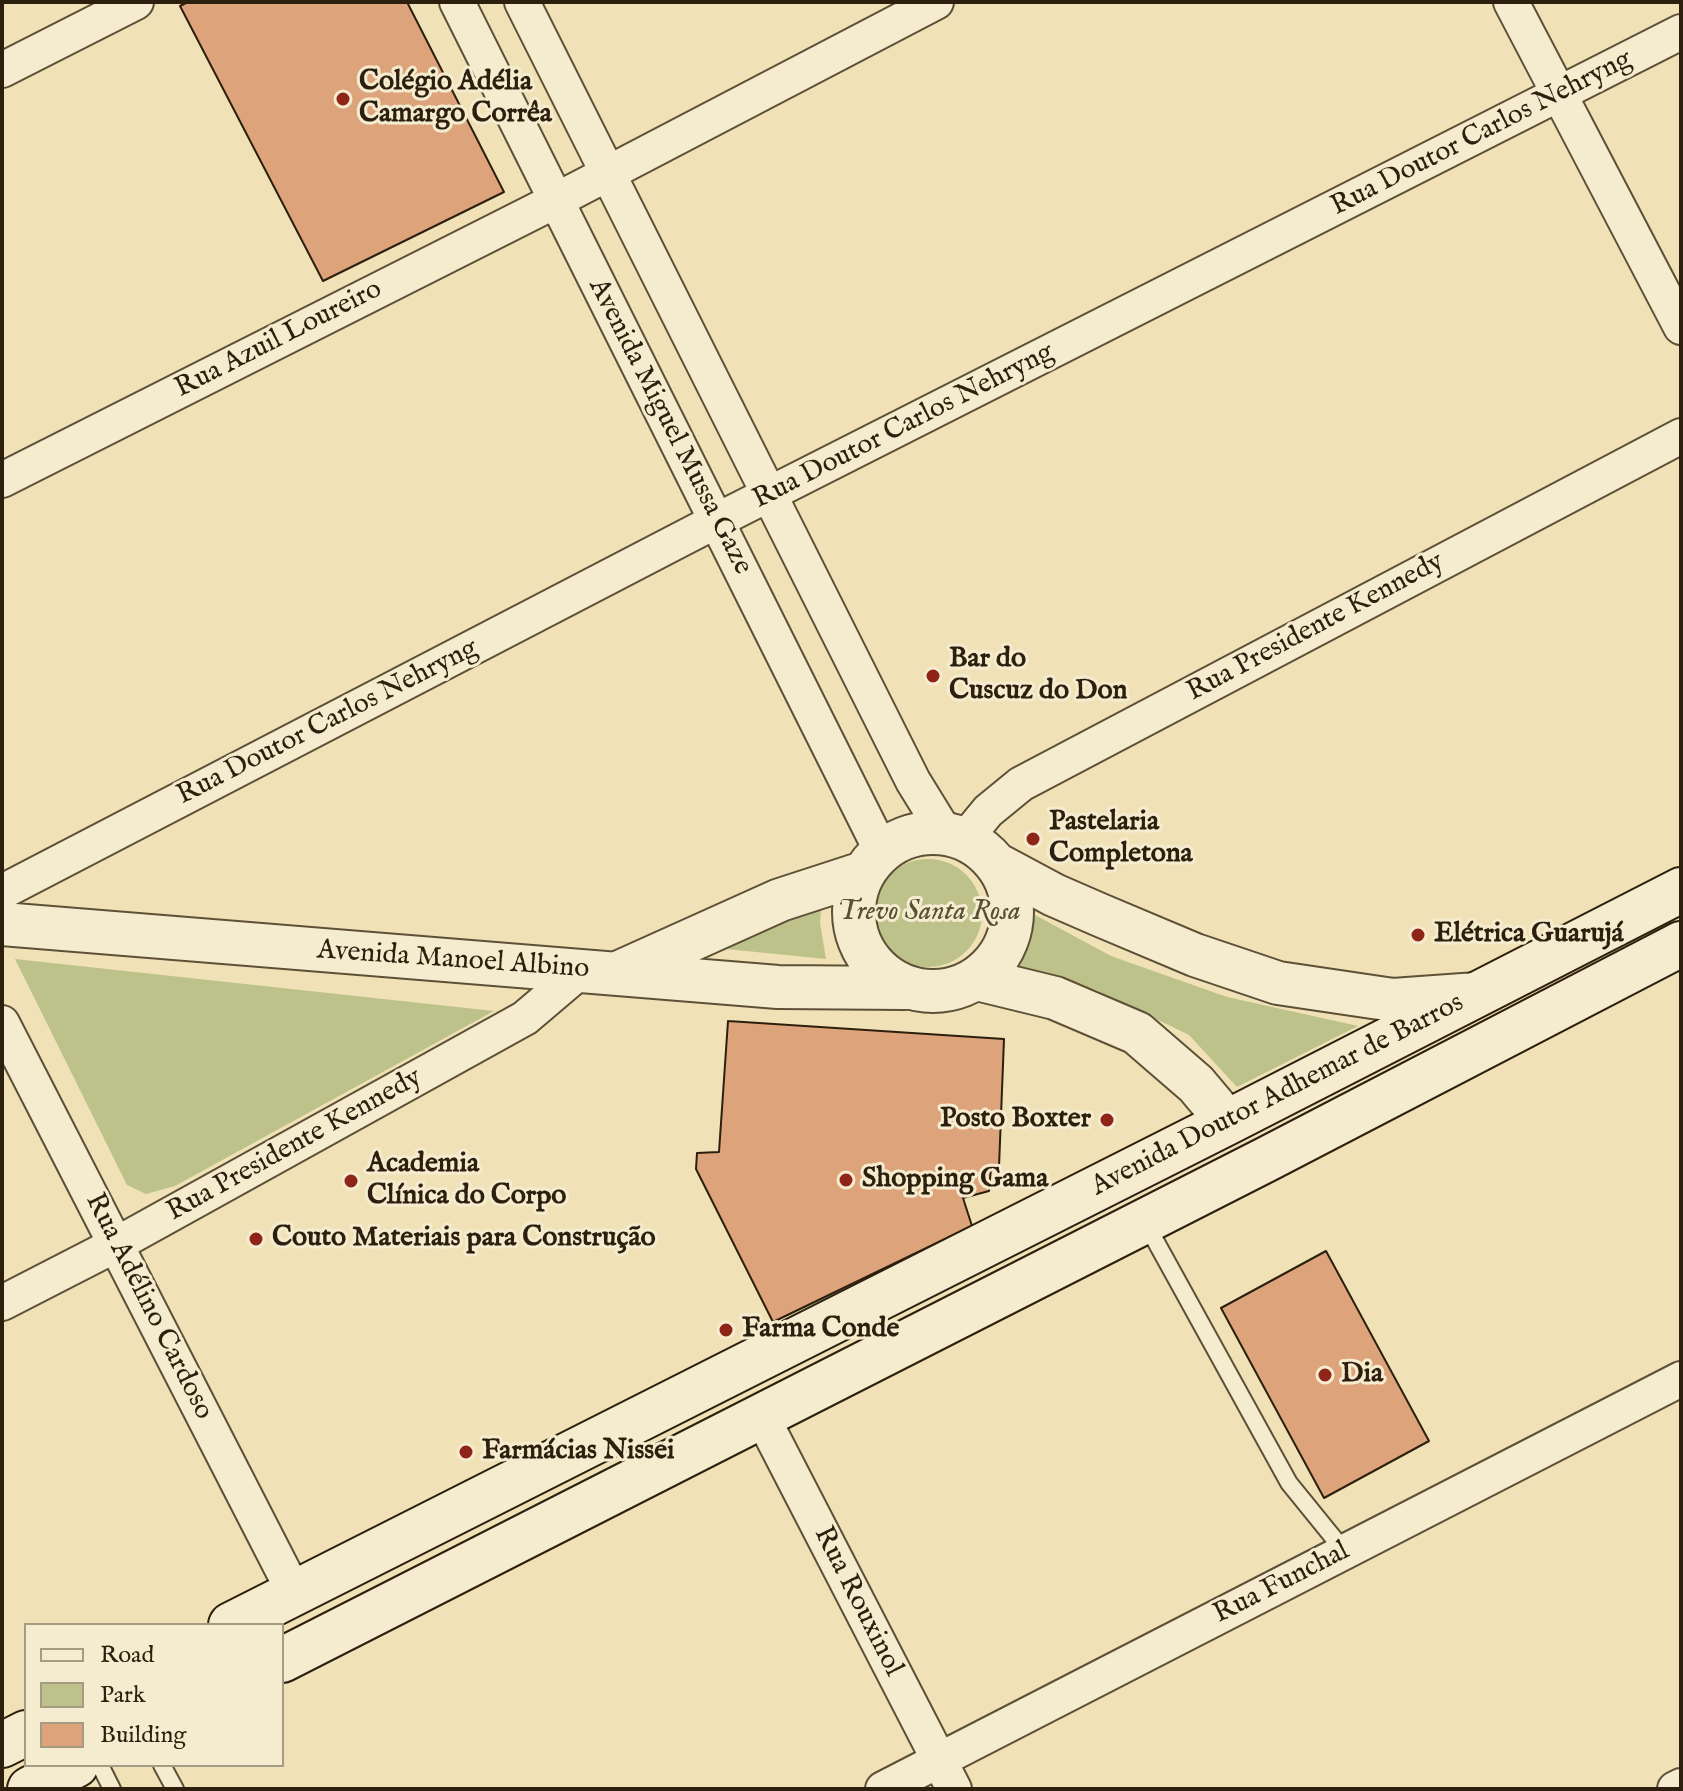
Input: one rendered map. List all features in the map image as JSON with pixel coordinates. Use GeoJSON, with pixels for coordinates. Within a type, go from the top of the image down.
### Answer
{"type":"FeatureCollection","features":[{"type":"Feature","properties":{"kind":"main road","name":"Avenida Doutor Adhemar de Barros"},"geometry":{"type":"LineString","coordinates":[[235,1623],[1681,890]]}},
{"type":"Feature","properties":{"kind":"main road","name":"Avenida Doutor Adhemar de Barros"},"geometry":{"type":"LineString","coordinates":[[284,1659],[1267,1159],[1681,944]]}},
{"type":"Feature","properties":{"kind":"main road"},"geometry":{"type":"LineString","coordinates":[[1228,1122],[1267,1159]]}},
{"type":"Feature","properties":{"kind":"main road"},"geometry":{"type":"LineString","coordinates":[[2,1745],[24,1734]]}},
{"type":"Feature","properties":{"kind":"main road"},"geometry":{"type":"LineString","coordinates":[[30,1789],[72,1767]]}},
{"type":"Feature","properties":{"kind":"street"},"geometry":{"type":"LineString","coordinates":[[2,70],[136,2]]}},
{"type":"Feature","properties":{"kind":"street","name":"Avenida Miguel Mussa Gaze"},"geometry":{"type":"LineString","coordinates":[[457,2],[716,521],[873,862]]}},
{"type":"Feature","properties":{"kind":"street","name":"Avenida Miguel Mussa Gaze"},"geometry":{"type":"LineString","coordinates":[[522,2],[913,781],[955,836]]}},
{"type":"Feature","properties":{"kind":"street"},"geometry":{"type":"LineString","coordinates":[[608,172],[936,2]]}},
{"type":"Feature","properties":{"kind":"street"},"geometry":{"type":"LineString","coordinates":[[1511,2],[1681,327]]}},
{"type":"Feature","properties":{"kind":"street","name":"Rua Doutor Carlos Nehryng"},"geometry":{"type":"LineString","coordinates":[[2,892],[716,521],[1681,32]]}},
{"type":"Feature","properties":{"kind":"street","name":"Rua Azuil Loureiro"},"geometry":{"type":"LineString","coordinates":[[2,480],[608,172]]}},
{"type":"Feature","properties":{"kind":"street","name":"Rua Presidente Kennedy"},"geometry":{"type":"LineString","coordinates":[[955,836],[1021,784],[1681,436]]}},
{"type":"Feature","properties":{"kind":"street"},"geometry":{"type":"LineString","coordinates":[[912,836],[955,836],[983,850],[998,865],[1010,887],[1014,913],[1009,939],[996,961],[977,979],[953,990],[927,992],[905,988],[885,977],[869,960],[858,940],[854,918],[855,894],[873,862],[912,836]]}},
{"type":"Feature","properties":{"kind":"street","name":"Rua Presidente Kennedy"},"geometry":{"type":"LineString","coordinates":[[2,1303],[117,1244],[525,1018],[598,973],[873,862]]}},
{"type":"Feature","properties":{"kind":"street"},"geometry":{"type":"LineString","coordinates":[[998,865],[1054,895],[1113,921],[1195,955],[1278,983],[1393,1000],[1479,994]]}},
{"type":"Feature","properties":{"kind":"street","name":"Avenida Manoel Albino"},"geometry":{"type":"LineString","coordinates":[[2,924],[778,987],[905,988]]}},
{"type":"Feature","properties":{"kind":"street"},"geometry":{"type":"LineString","coordinates":[[977,979],[1055,998],[1137,1033],[1196,1084],[1228,1122]]}},
{"type":"Feature","properties":{"kind":"street","name":"Rua Adélino Cardoso"},"geometry":{"type":"LineString","coordinates":[[2,1023],[294,1592]]}},
{"type":"Feature","properties":{"kind":"street","name":"Rua Funchal"},"geometry":{"type":"LineString","coordinates":[[883,1789],[946,1775],[1345,1552],[1681,1379]]}},
{"type":"Feature","properties":{"kind":"street","name":"Rua Rouxinol"},"geometry":{"type":"LineString","coordinates":[[761,1415],[946,1775]]}},
{"type":"Feature","properties":{"kind":"street"},"geometry":{"type":"LineString","coordinates":[[1675,1789],[1681,1786]]}},
{"type":"Feature","properties":{"kind":"lane"},"geometry":{"type":"LineString","coordinates":[[1143,1220],[1289,1483],[1345,1552]]}},
{"type":"Feature","properties":{"kind":"lane"},"geometry":{"type":"LineString","coordinates":[[101,1767],[112,1789]]}},
{"type":"Feature","properties":{"kind":"lane"},"geometry":{"type":"LineString","coordinates":[[163,1767],[175,1789]]}},
{"type":"Feature","properties":{"kind":"green space","name":"Trevo Santa Rosa"},"geometry":{"type":"Polygon","coordinates":[[[928,859],[949,863],[966,875],[978,892],[982,913],[978,934],[966,951],[949,963],[928,967],[907,963],[890,951],[878,934],[874,913],[878,892],[890,875],[907,863],[928,859]]]}},
{"type":"Feature","properties":{"kind":"green space"},"geometry":{"type":"Polygon","coordinates":[[[822,896],[820,923],[826,959],[726,949],[822,896]]]}},
{"type":"Feature","properties":{"kind":"green space"},"geometry":{"type":"Polygon","coordinates":[[[1035,915],[1111,956],[1227,997],[1358,1026],[1237,1087],[1189,1035],[1096,990],[1012,974],[1023,953],[1035,915]]]}},
{"type":"Feature","properties":{"kind":"green space"},"geometry":{"type":"Polygon","coordinates":[[[15,959],[494,1011],[175,1186],[146,1194],[127,1185],[15,959]]]}},
{"type":"Feature","properties":{"kind":"building","name":"Colégio Adélia Camargo Corrêa"},"geometry":{"type":"Polygon","coordinates":[[[188,2],[407,2],[504,192],[323,281],[180,6],[188,2]]]}},
{"type":"Feature","properties":{"kind":"building","name":"Shopping Gama"},"geometry":{"type":"Polygon","coordinates":[[[728,1021],[1004,1039],[999,1167],[991,1168],[989,1191],[963,1198],[972,1226],[773,1322],[696,1169],[697,1153],[719,1152],[728,1021]]]}},
{"type":"Feature","properties":{"kind":"building","name":"Dia"},"geometry":{"type":"Polygon","coordinates":[[[1326,1251],[1429,1441],[1324,1498],[1221,1308],[1326,1251]]]}},
{"type":"Feature","properties":{"kind":"place","name":"Colégio Adélia Camargo Corrêa"},"geometry":{"type":"Point","coordinates":[343,99]}},
{"type":"Feature","properties":{"kind":"place","name":"Bar do Cuscuz do Don"},"geometry":{"type":"Point","coordinates":[933,676]}},
{"type":"Feature","properties":{"kind":"place","name":"Pastelaria Completona"},"geometry":{"type":"Point","coordinates":[1033,839]}},
{"type":"Feature","properties":{"kind":"place","name":"Elétrica Guarujá"},"geometry":{"type":"Point","coordinates":[1418,935]}},
{"type":"Feature","properties":{"kind":"place","name":"Posto Boxter"},"geometry":{"type":"Point","coordinates":[1107,1120]}},
{"type":"Feature","properties":{"kind":"place","name":"Shopping Gama"},"geometry":{"type":"Point","coordinates":[846,1180]}},
{"type":"Feature","properties":{"kind":"place","name":"Academia Clínica do Corpo"},"geometry":{"type":"Point","coordinates":[351,1181]}},
{"type":"Feature","properties":{"kind":"place","name":"Couto Materiais para Construção"},"geometry":{"type":"Point","coordinates":[256,1239]}},
{"type":"Feature","properties":{"kind":"place","name":"Farma Conde"},"geometry":{"type":"Point","coordinates":[726,1330]}},
{"type":"Feature","properties":{"kind":"place","name":"Dia"},"geometry":{"type":"Point","coordinates":[1325,1375]}},
{"type":"Feature","properties":{"kind":"place","name":"Farmácias Nissei"},"geometry":{"type":"Point","coordinates":[466,1452]}}]}
